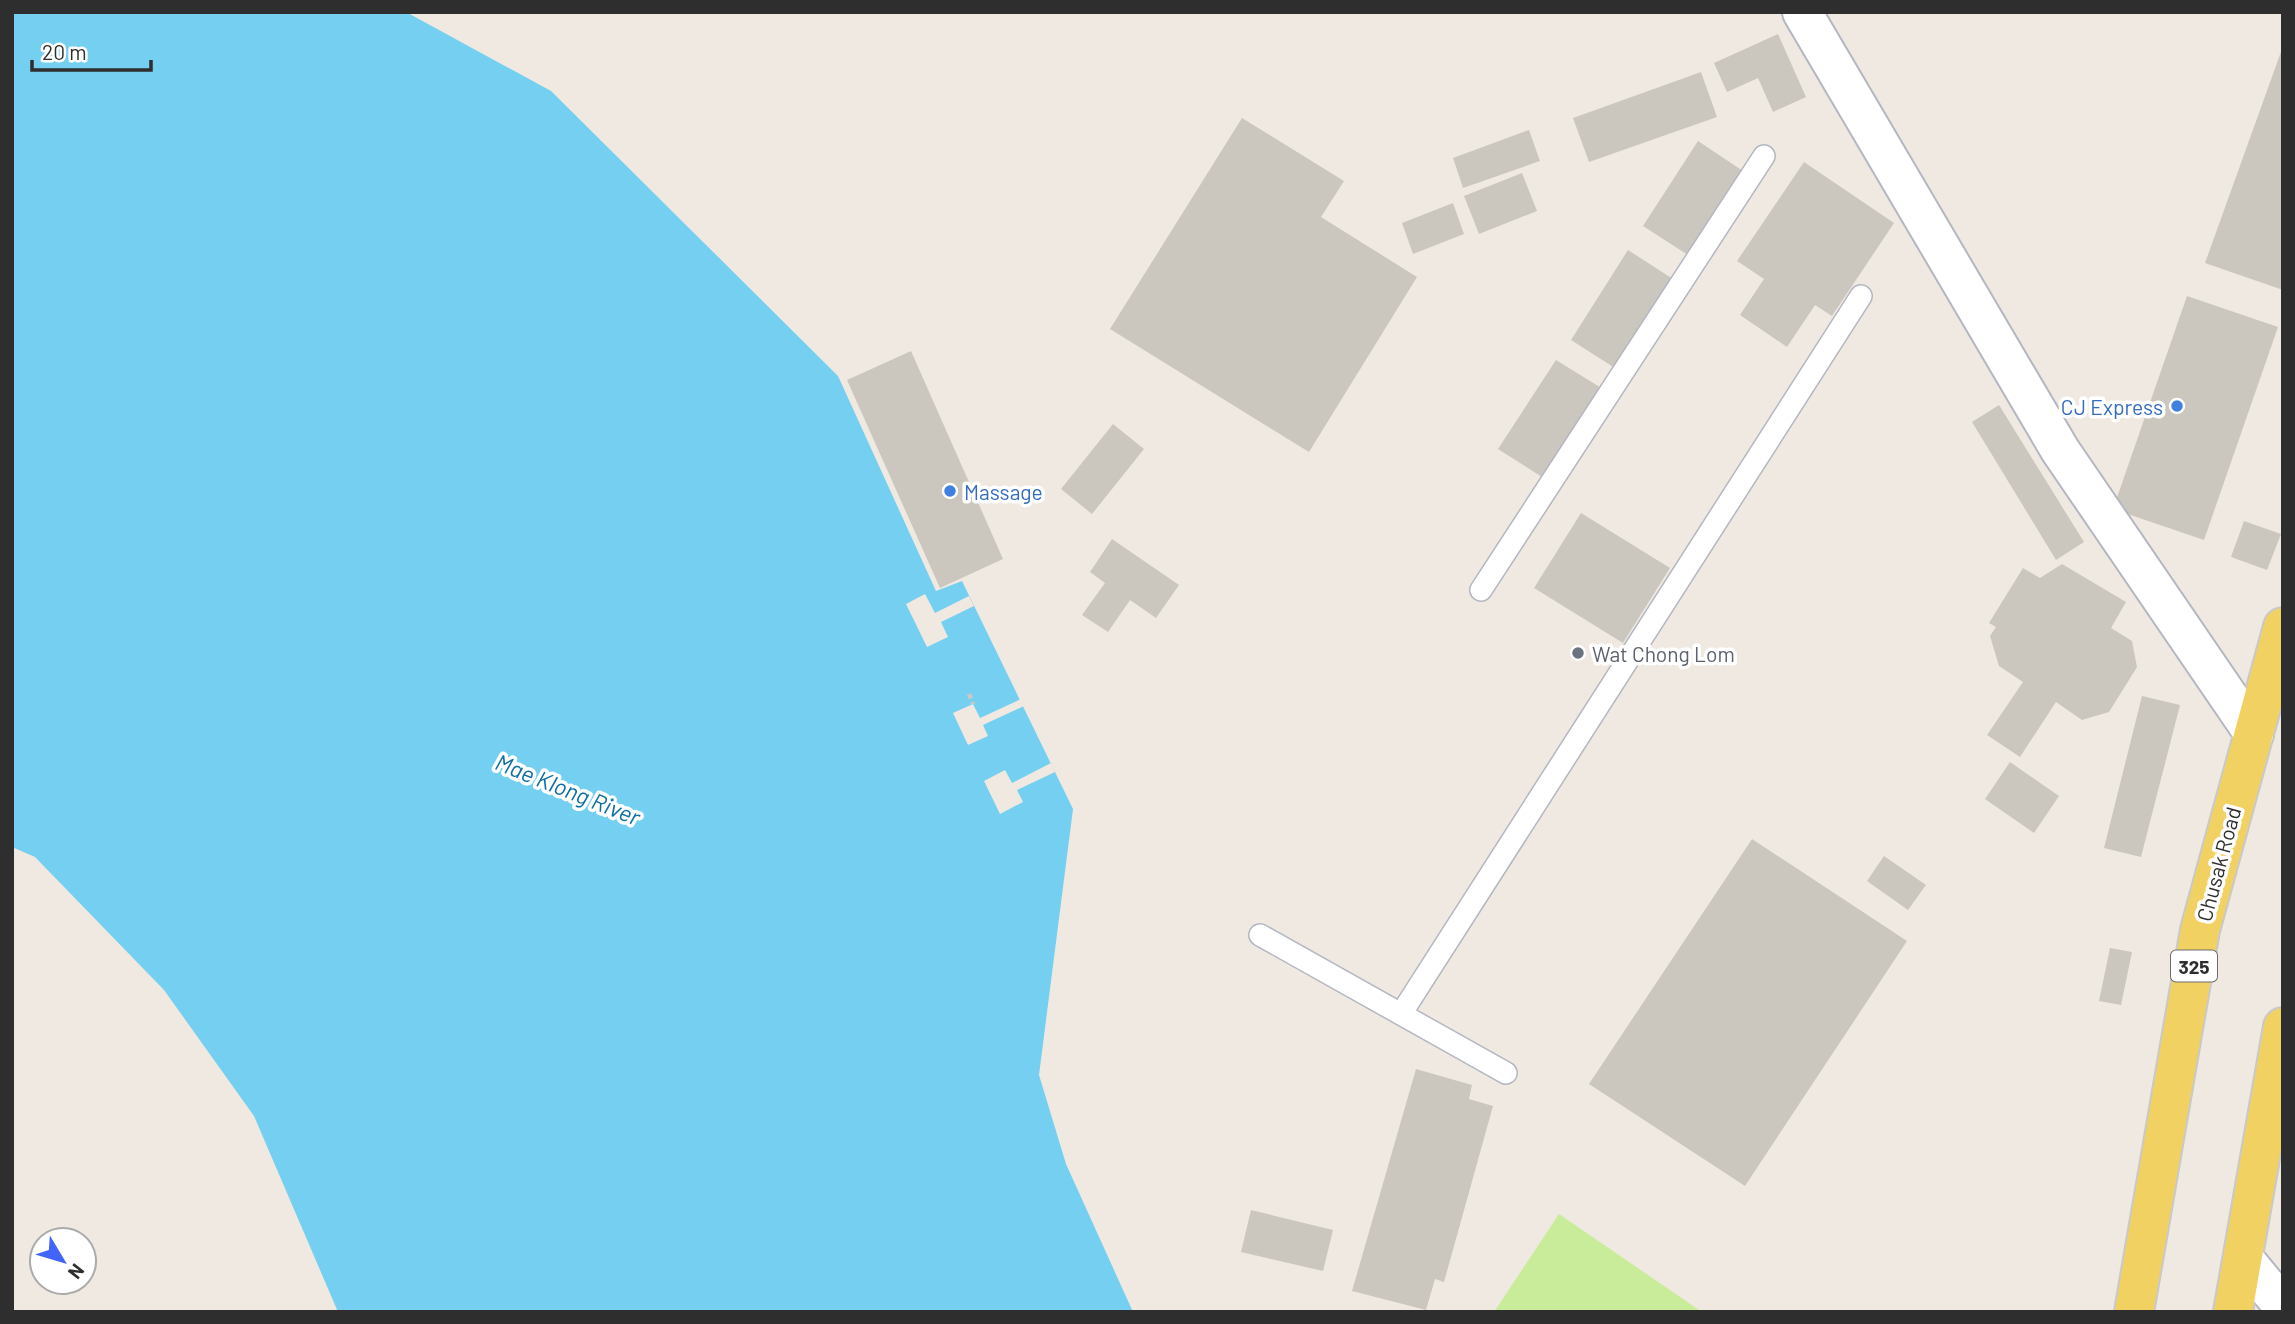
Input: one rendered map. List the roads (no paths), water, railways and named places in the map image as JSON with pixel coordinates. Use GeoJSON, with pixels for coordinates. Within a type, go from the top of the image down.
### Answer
{"type":"FeatureCollection","features":[{"type":"Feature","properties":{"kind":"main road","name":"Chusak Road"},"geometry":{"type":"LineString","coordinates":[[2134,1312],[2200,930],[2283,627]]}},
{"type":"Feature","properties":{"kind":"main road"},"geometry":{"type":"LineString","coordinates":[[2233,1312],[2283,1027]]}},
{"type":"Feature","properties":{"kind":"street"},"geometry":{"type":"LineString","coordinates":[[1802,12],[2060,450],[2254,734]]}},
{"type":"Feature","properties":{"kind":"street"},"geometry":{"type":"LineString","coordinates":[[2244,1259],[2283,1306]]}},
{"type":"Feature","properties":{"kind":"lane"},"geometry":{"type":"LineString","coordinates":[[1481,590],[1765,156]]}},
{"type":"Feature","properties":{"kind":"lane"},"geometry":{"type":"LineString","coordinates":[[1401,1014],[1861,296]]}},
{"type":"Feature","properties":{"kind":"lane"},"geometry":{"type":"LineString","coordinates":[[1260,935],[1506,1073]]}},
{"type":"Feature","properties":{"kind":"water","name":"Mae Klong River"},"geometry":{"type":"Polygon","coordinates":[[[12,12],[406,12],[551,91],[838,376],[936,591],[962,581],[1073,809],[1039,1075],[1066,1164],[1133,1312],[338,1312],[254,1116],[164,990],[35,857],[12,847],[12,12]]]}},
{"type":"Feature","properties":{"kind":"place","name":"CJ Express"},"geometry":{"type":"Point","coordinates":[2177,406]}},
{"type":"Feature","properties":{"kind":"place","name":"Massage"},"geometry":{"type":"Point","coordinates":[950,491]}},
{"type":"Feature","properties":{"kind":"place","name":"Wat Chong Lom"},"geometry":{"type":"Point","coordinates":[1578,653]}}]}
